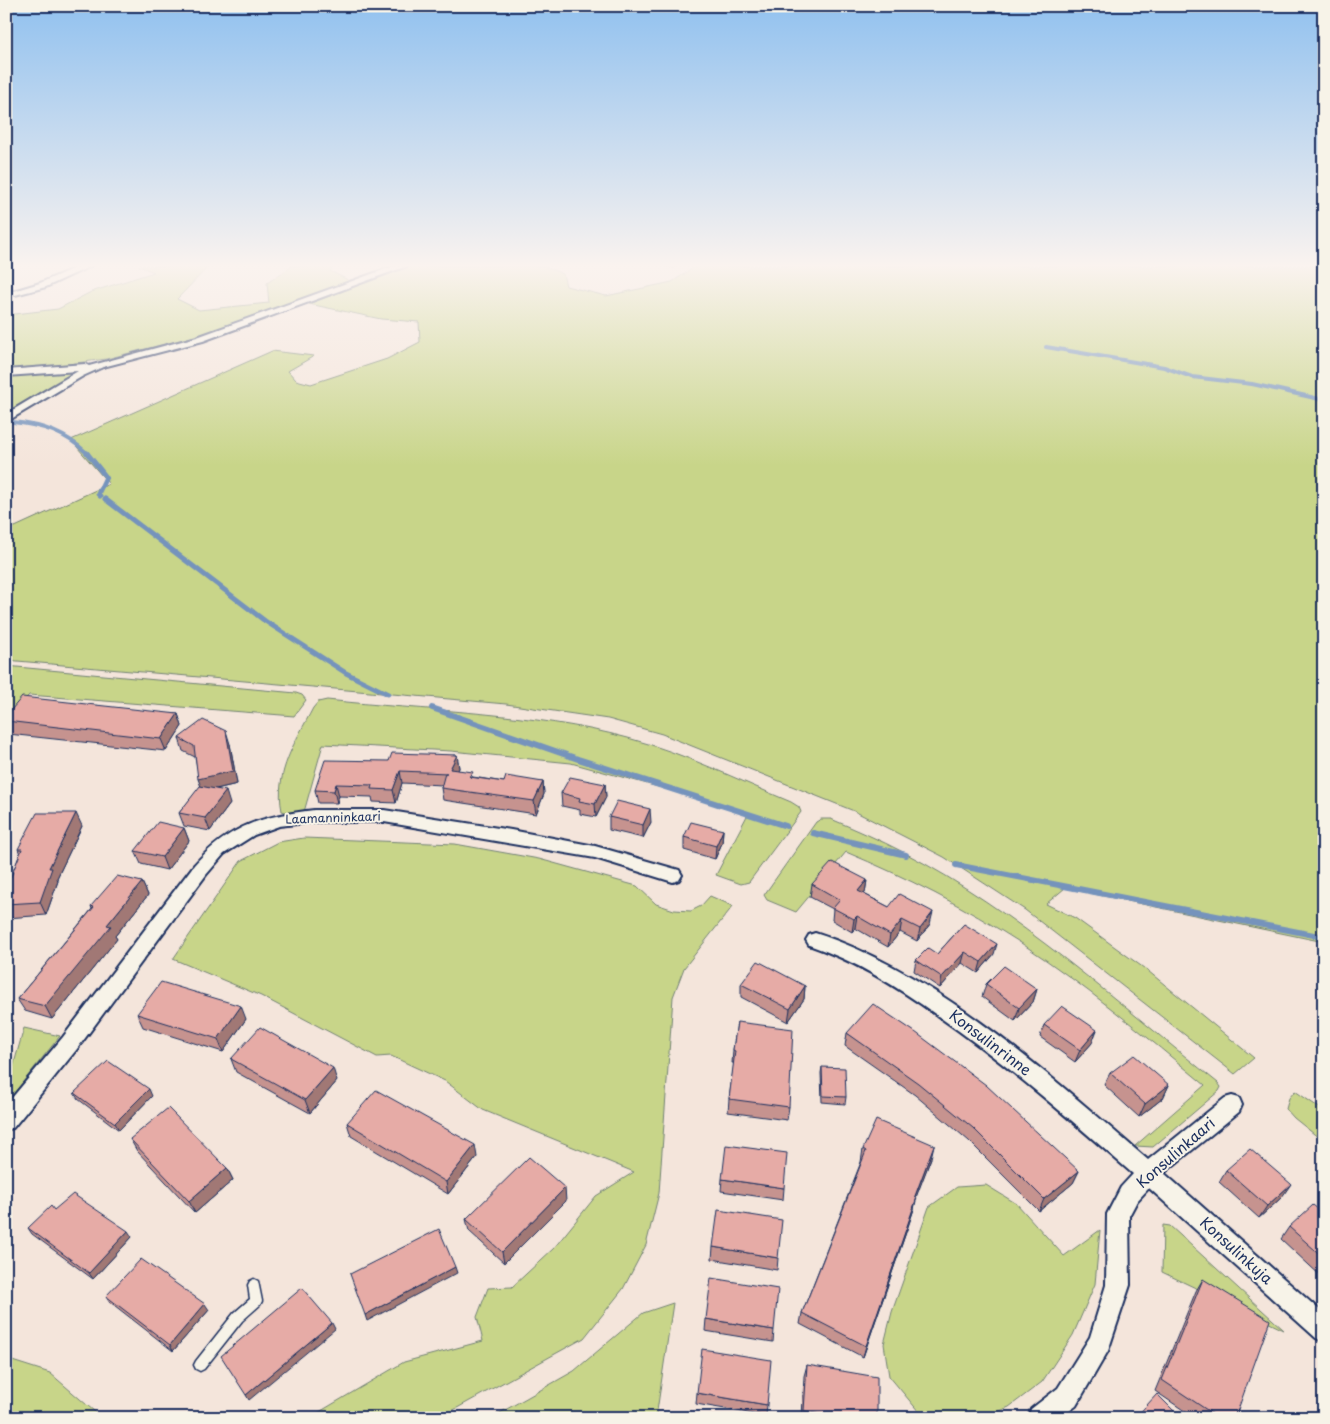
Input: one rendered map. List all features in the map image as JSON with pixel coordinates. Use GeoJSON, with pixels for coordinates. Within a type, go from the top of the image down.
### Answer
{"type":"FeatureCollection","features":[{"type":"Feature","properties":{"kind":"street"},"geometry":{"type":"LineString","coordinates":[[6,373],[68,370],[99,365],[200,339],[218,332]]}},
{"type":"Feature","properties":{"kind":"street"},"geometry":{"type":"LineString","coordinates":[[6,419],[99,365]]}},
{"type":"Feature","properties":{"kind":"street","name":"Laamanninkaari"},"geometry":{"type":"LineString","coordinates":[[6,1121],[64,1051],[200,870],[218,850],[248,831],[276,820],[314,816],[384,816],[511,836],[595,852],[674,875]]}},
{"type":"Feature","properties":{"kind":"street","name":"Konsulinrinne"},"geometry":{"type":"LineString","coordinates":[[814,940],[840,947],[868,960],[957,1017],[1032,1075],[1149,1172]]}},
{"type":"Feature","properties":{"kind":"street","name":"Konsulinkaari"},"geometry":{"type":"LineString","coordinates":[[1040,1418],[1067,1397],[1100,1343],[1118,1284],[1118,1214],[1129,1194],[1149,1172],[1232,1105]]}},
{"type":"Feature","properties":{"kind":"street","name":"Konsulinkuja"},"geometry":{"type":"LineString","coordinates":[[1149,1172],[1324,1330]]}},
{"type":"Feature","properties":{"kind":"lane"},"geometry":{"type":"LineString","coordinates":[[200,1365],[238,1317],[256,1300],[254,1285]]}},
{"type":"Feature","properties":{"kind":"green space"},"geometry":{"type":"Polygon","coordinates":[[[6,332],[209,332],[106,359],[31,369],[6,369],[6,332]]]}},
{"type":"Feature","properties":{"kind":"green space"},"geometry":{"type":"Polygon","coordinates":[[[420,332],[1324,332],[1324,942],[1065,888],[1046,904],[1075,918],[1148,971],[1254,1058],[1235,1074],[1025,910],[944,857],[854,811],[662,734],[608,719],[506,704],[6,660],[6,525],[15,527],[109,484],[71,440],[272,351],[314,356],[288,371],[296,380],[311,384],[387,359],[420,342],[420,332]]]}},
{"type":"Feature","properties":{"kind":"green space"},"geometry":{"type":"Polygon","coordinates":[[[82,371],[6,416],[6,375],[82,371]]]}},
{"type":"Feature","properties":{"kind":"green space"},"geometry":{"type":"Polygon","coordinates":[[[6,666],[296,693],[302,695],[306,700],[294,716],[29,695],[6,721],[6,666]]]}},
{"type":"Feature","properties":{"kind":"green space"},"geometry":{"type":"Polygon","coordinates":[[[327,700],[517,717],[592,729],[649,744],[690,759],[791,802],[799,807],[801,812],[749,882],[741,884],[716,875],[749,812],[571,763],[451,751],[323,744],[304,812],[289,813],[282,811],[281,783],[288,757],[313,708],[318,702],[327,700]]]}},
{"type":"Feature","properties":{"kind":"green space"},"geometry":{"type":"Polygon","coordinates":[[[821,819],[831,819],[894,848],[945,875],[986,901],[1105,990],[1218,1083],[1221,1087],[1219,1091],[1153,1147],[1135,1146],[1205,1085],[1138,1030],[1045,959],[978,917],[935,893],[846,852],[796,912],[767,900],[764,895],[816,822],[821,819]]]}},
{"type":"Feature","properties":{"kind":"green space"},"geometry":{"type":"Polygon","coordinates":[[[304,838],[455,844],[539,859],[637,886],[656,904],[674,910],[691,911],[701,906],[710,896],[733,906],[684,968],[673,997],[659,1193],[646,1245],[623,1289],[584,1338],[439,1418],[309,1418],[404,1362],[483,1341],[477,1317],[488,1288],[512,1287],[554,1248],[596,1196],[634,1172],[483,1110],[445,1081],[391,1056],[377,1057],[261,996],[173,959],[241,861],[278,842],[304,838]]]}},
{"type":"Feature","properties":{"kind":"green space"},"geometry":{"type":"Polygon","coordinates":[[[24,1028],[60,1036],[6,1103],[6,1092],[24,1028]]]}},
{"type":"Feature","properties":{"kind":"green space"},"geometry":{"type":"Polygon","coordinates":[[[1295,1091],[1324,1111],[1324,1142],[1294,1118],[1286,1109],[1289,1098],[1295,1091]]]}},
{"type":"Feature","properties":{"kind":"green space"},"geometry":{"type":"Polygon","coordinates":[[[986,1185],[1017,1204],[1064,1256],[1100,1230],[1095,1284],[1073,1335],[1042,1382],[1009,1407],[984,1418],[924,1418],[889,1376],[884,1344],[892,1312],[929,1207],[957,1187],[986,1185]]]}},
{"type":"Feature","properties":{"kind":"green space"},"geometry":{"type":"Polygon","coordinates":[[[1163,1225],[1170,1226],[1284,1330],[1162,1272],[1163,1225]]]}},
{"type":"Feature","properties":{"kind":"green space"},"geometry":{"type":"Polygon","coordinates":[[[673,1303],[656,1418],[491,1418],[574,1371],[643,1313],[673,1303]]]}},
{"type":"Feature","properties":{"kind":"green space"},"geometry":{"type":"Polygon","coordinates":[[[6,1359],[50,1373],[102,1418],[14,1418],[6,1412],[6,1359]]]}},
{"type":"Feature","properties":{"kind":"building"},"geometry":{"type":"Polygon","coordinates":[[[22,697],[178,714],[161,739],[6,721],[6,716],[22,697]]]}},
{"type":"Feature","properties":{"kind":"building"},"geometry":{"type":"Polygon","coordinates":[[[203,720],[226,731],[233,771],[198,779],[194,746],[179,738],[203,720]]]}},
{"type":"Feature","properties":{"kind":"building"},"geometry":{"type":"Polygon","coordinates":[[[392,753],[457,755],[450,769],[473,772],[470,777],[504,782],[506,776],[543,782],[534,801],[441,788],[445,773],[447,773],[400,771],[393,790],[371,789],[372,785],[336,784],[334,791],[315,790],[325,760],[389,761],[392,753]]]}},
{"type":"Feature","properties":{"kind":"building"},"geometry":{"type":"Polygon","coordinates":[[[570,777],[605,784],[595,804],[579,801],[580,798],[561,793],[570,777]]]}},
{"type":"Feature","properties":{"kind":"building"},"geometry":{"type":"Polygon","coordinates":[[[200,786],[226,791],[205,818],[179,813],[200,786]]]}},
{"type":"Feature","properties":{"kind":"building"},"geometry":{"type":"Polygon","coordinates":[[[617,801],[650,809],[643,825],[609,817],[617,801]]]}},
{"type":"Feature","properties":{"kind":"building"},"geometry":{"type":"Polygon","coordinates":[[[37,813],[76,813],[49,868],[52,868],[40,902],[6,904],[6,889],[22,849],[18,849],[37,813]]]}},
{"type":"Feature","properties":{"kind":"building"},"geometry":{"type":"Polygon","coordinates":[[[158,822],[184,828],[162,857],[135,851],[158,822]]]}},
{"type":"Feature","properties":{"kind":"building"},"geometry":{"type":"Polygon","coordinates":[[[691,822],[723,830],[716,846],[684,837],[691,822]]]}},
{"type":"Feature","properties":{"kind":"building"},"geometry":{"type":"Polygon","coordinates":[[[832,862],[867,880],[858,891],[889,907],[899,894],[933,912],[920,929],[902,920],[890,935],[857,916],[854,919],[833,908],[840,900],[812,884],[832,862]]]}},
{"type":"Feature","properties":{"kind":"building"},"geometry":{"type":"Polygon","coordinates":[[[117,876],[142,882],[107,925],[111,926],[45,1006],[17,999],[94,907],[91,906],[117,876]]]}},
{"type":"Feature","properties":{"kind":"building"},"geometry":{"type":"Polygon","coordinates":[[[964,924],[997,944],[981,962],[965,952],[942,977],[916,960],[928,948],[937,954],[964,924]]]}},
{"type":"Feature","properties":{"kind":"building"},"geometry":{"type":"Polygon","coordinates":[[[758,961],[805,986],[790,1009],[741,984],[758,961]]]}},
{"type":"Feature","properties":{"kind":"building"},"geometry":{"type":"Polygon","coordinates":[[[1004,966],[1037,989],[1019,1008],[986,984],[1004,966]]]}},
{"type":"Feature","properties":{"kind":"building"},"geometry":{"type":"Polygon","coordinates":[[[161,982],[241,1006],[218,1039],[137,1014],[161,982]]]}},
{"type":"Feature","properties":{"kind":"building"},"geometry":{"type":"Polygon","coordinates":[[[873,1004],[915,1032],[986,1085],[1079,1171],[1044,1199],[973,1128],[918,1083],[847,1033],[873,1004]]]}},
{"type":"Feature","properties":{"kind":"building"},"geometry":{"type":"Polygon","coordinates":[[[1062,1006],[1097,1030],[1080,1050],[1044,1025],[1062,1006]]]}},
{"type":"Feature","properties":{"kind":"building"},"geometry":{"type":"Polygon","coordinates":[[[737,1022],[793,1029],[789,1107],[729,1099],[737,1022]]]}},
{"type":"Feature","properties":{"kind":"building"},"geometry":{"type":"Polygon","coordinates":[[[260,1027],[333,1068],[305,1100],[231,1059],[260,1027]]]}},
{"type":"Feature","properties":{"kind":"building"},"geometry":{"type":"Polygon","coordinates":[[[1134,1055],[1169,1085],[1145,1104],[1110,1073],[1134,1055]]]}},
{"type":"Feature","properties":{"kind":"building"},"geometry":{"type":"Polygon","coordinates":[[[108,1061],[149,1089],[115,1123],[74,1093],[108,1061]]]}},
{"type":"Feature","properties":{"kind":"building"},"geometry":{"type":"Polygon","coordinates":[[[822,1067],[845,1068],[846,1097],[823,1096],[822,1067]]]}},
{"type":"Feature","properties":{"kind":"building"},"geometry":{"type":"Polygon","coordinates":[[[376,1090],[475,1145],[446,1182],[347,1123],[376,1090]]]}},
{"type":"Feature","properties":{"kind":"building"},"geometry":{"type":"Polygon","coordinates":[[[168,1108],[227,1168],[189,1201],[130,1139],[168,1108]]]}},
{"type":"Feature","properties":{"kind":"building"},"geometry":{"type":"Polygon","coordinates":[[[876,1120],[934,1145],[915,1196],[917,1197],[866,1346],[802,1313],[866,1151],[863,1149],[876,1120]]]}},
{"type":"Feature","properties":{"kind":"building"},"geometry":{"type":"Polygon","coordinates":[[[726,1145],[787,1153],[784,1188],[722,1179],[726,1145]]]}},
{"type":"Feature","properties":{"kind":"building"},"geometry":{"type":"Polygon","coordinates":[[[1250,1149],[1291,1184],[1267,1206],[1226,1170],[1250,1149]]]}},
{"type":"Feature","properties":{"kind":"building"},"geometry":{"type":"Polygon","coordinates":[[[529,1157],[565,1188],[502,1252],[466,1219],[529,1157]]]}},
{"type":"Feature","properties":{"kind":"building"},"geometry":{"type":"Polygon","coordinates":[[[73,1194],[128,1231],[89,1273],[28,1228],[51,1206],[54,1210],[73,1194]]]}},
{"type":"Feature","properties":{"kind":"building"},"geometry":{"type":"Polygon","coordinates":[[[1313,1205],[1324,1214],[1324,1258],[1289,1227],[1313,1205]]]}},
{"type":"Feature","properties":{"kind":"building"},"geometry":{"type":"Polygon","coordinates":[[[718,1210],[782,1220],[778,1258],[713,1247],[718,1210]]]}},
{"type":"Feature","properties":{"kind":"building"},"geometry":{"type":"Polygon","coordinates":[[[439,1229],[455,1267],[365,1315],[350,1274],[439,1229]]]}},
{"type":"Feature","properties":{"kind":"building"},"geometry":{"type":"Polygon","coordinates":[[[141,1259],[205,1304],[170,1345],[106,1296],[141,1259]]]}},
{"type":"Feature","properties":{"kind":"building"},"geometry":{"type":"Polygon","coordinates":[[[711,1278],[778,1289],[774,1330],[706,1319],[711,1278]]]}},
{"type":"Feature","properties":{"kind":"building"},"geometry":{"type":"Polygon","coordinates":[[[1203,1279],[1270,1320],[1235,1418],[1219,1418],[1162,1380],[1203,1279]]]}},
{"type":"Feature","properties":{"kind":"building"},"geometry":{"type":"Polygon","coordinates":[[[302,1288],[332,1323],[246,1395],[221,1356],[302,1288]]]}},
{"type":"Feature","properties":{"kind":"building"},"geometry":{"type":"Polygon","coordinates":[[[702,1349],[771,1360],[767,1405],[697,1393],[702,1349]]]}},
{"type":"Feature","properties":{"kind":"building"},"geometry":{"type":"Polygon","coordinates":[[[807,1365],[877,1377],[877,1418],[845,1418],[804,1411],[807,1365]]]}},
{"type":"Feature","properties":{"kind":"building"},"geometry":{"type":"Polygon","coordinates":[[[1157,1394],[1181,1418],[1135,1418],[1157,1394]]]}},
{"type":"Feature","properties":{"kind":"waterway"},"geometry":{"type":"LineString","coordinates":[[1046,347],[1164,367],[1192,377],[1252,384],[1324,400]]}},
{"type":"Feature","properties":{"kind":"waterway"},"geometry":{"type":"LineString","coordinates":[[13,422],[34,425],[54,431],[63,435],[87,453]]}},
{"type":"Feature","properties":{"kind":"waterway"},"geometry":{"type":"LineString","coordinates":[[87,453],[106,477],[98,494],[100,496]]}},
{"type":"Feature","properties":{"kind":"waterway"},"geometry":{"type":"LineString","coordinates":[[105,499],[265,621],[346,673],[388,694]]}},
{"type":"Feature","properties":{"kind":"waterway"},"geometry":{"type":"LineString","coordinates":[[432,708],[578,759],[786,826]]}},
{"type":"Feature","properties":{"kind":"waterway"},"geometry":{"type":"LineString","coordinates":[[813,833],[906,855]]}},
{"type":"Feature","properties":{"kind":"waterway"},"geometry":{"type":"LineString","coordinates":[[956,865],[1324,937]]}}]}
